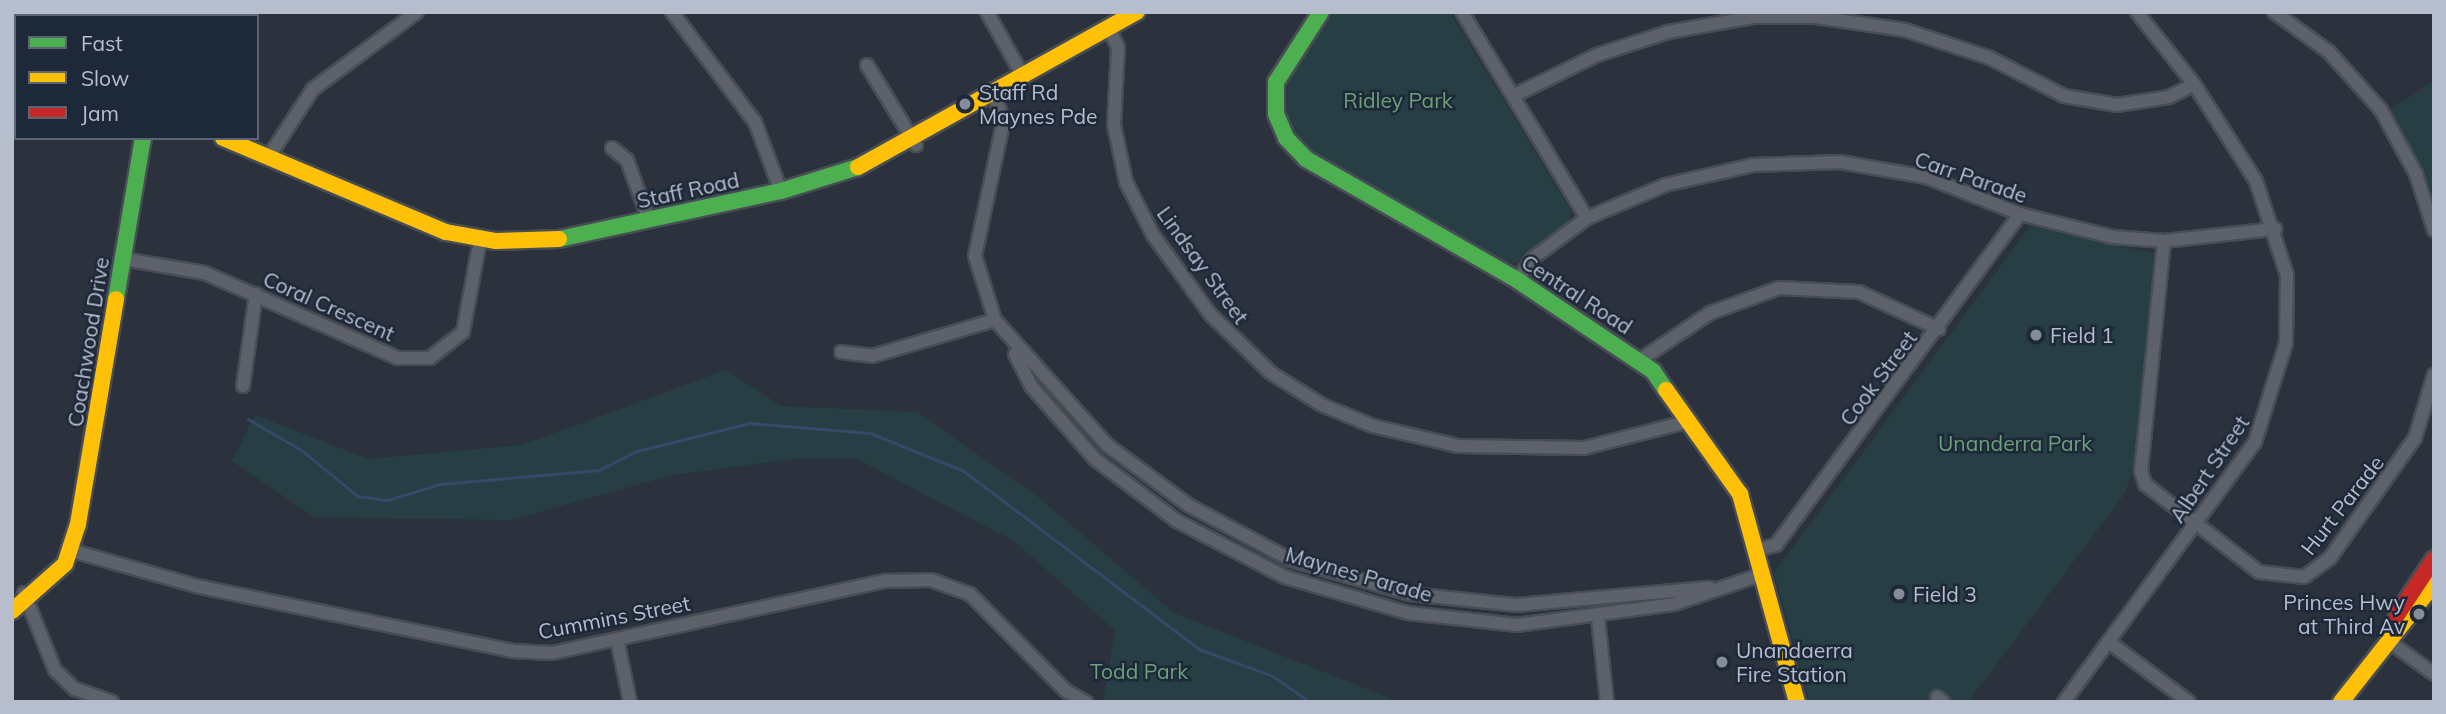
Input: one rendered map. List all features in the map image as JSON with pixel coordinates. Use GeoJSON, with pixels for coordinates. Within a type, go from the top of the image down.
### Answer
{"type":"FeatureCollection","features":[{"type":"Feature","properties":{"kind":"street"},"geometry":{"type":"LineString","coordinates":[[268,158],[313,89],[417,12]]}},
{"type":"Feature","properties":{"kind":"street"},"geometry":{"type":"LineString","coordinates":[[672,12],[755,122],[781,191]]}},
{"type":"Feature","properties":{"kind":"street"},"geometry":{"type":"LineString","coordinates":[[987,12],[1024,78]]}},
{"type":"Feature","properties":{"kind":"street","name":"Staff Road"},"geometry":{"type":"LineString","coordinates":[[228,140],[425,225],[480,240],[552,240],[781,191],[916,145],[1108,26],[1137,12]]}},
{"type":"Feature","properties":{"kind":"street","name":"Central Road"},"geometry":{"type":"LineString","coordinates":[[1321,12],[1276,82],[1276,114],[1286,138],[1306,159],[1517,280],[1640,360],[1689,421],[1740,494],[1797,702]]}},
{"type":"Feature","properties":{"kind":"street"},"geometry":{"type":"LineString","coordinates":[[1462,12],[1587,218]]}},
{"type":"Feature","properties":{"kind":"street","name":"Albert Street"},"geometry":{"type":"LineString","coordinates":[[2064,702],[2255,442],[2282,365],[2287,275],[2275,229],[2256,181],[2194,84],[2138,12]]}},
{"type":"Feature","properties":{"kind":"street"},"geometry":{"type":"LineString","coordinates":[[2274,12],[2329,52],[2381,110],[2416,174],[2434,230]]}},
{"type":"Feature","properties":{"kind":"street"},"geometry":{"type":"LineString","coordinates":[[1513,96],[1656,36],[1753,17],[1816,17],[1905,30],[1990,58],[2064,96],[2117,106],[2169,97],[2194,84]]}},
{"type":"Feature","properties":{"kind":"street","name":"Lindsay Street"},"geometry":{"type":"LineString","coordinates":[[1108,26],[1118,47],[1114,125],[1130,190],[1212,315],[1272,373],[1322,405],[1373,426],[1458,446],[1584,448],[1689,421]]}},
{"type":"Feature","properties":{"kind":"street"},"geometry":{"type":"LineString","coordinates":[[867,65],[916,145]]}},
{"type":"Feature","properties":{"kind":"street","name":"Maynes Parade"},"geometry":{"type":"LineString","coordinates":[[994,97],[1004,119],[975,256],[995,320],[1032,387],[1095,459],[1177,521],[1285,578],[1408,613],[1517,625],[1598,618],[1674,604],[1709,588]]}},
{"type":"Feature","properties":{"kind":"street","name":"Coachwood Drive"},"geometry":{"type":"LineString","coordinates":[[12,611],[21,597],[51,582],[69,550],[143,140]]}},
{"type":"Feature","properties":{"kind":"street"},"geometry":{"type":"LineString","coordinates":[[612,148],[627,160],[649,220]]}},
{"type":"Feature","properties":{"kind":"street","name":"Carr Parade"},"geometry":{"type":"LineString","coordinates":[[1517,280],[1534,258],[1587,218],[1665,185],[1753,165],[1840,162],[1926,177],[2020,214],[2164,241],[2275,229]]}},
{"type":"Feature","properties":{"kind":"street","name":"Cook Street"},"geometry":{"type":"LineString","coordinates":[[1756,550],[1776,545],[1939,329],[2020,214]]}},
{"type":"Feature","properties":{"kind":"street","name":"Coral Crescent"},"geometry":{"type":"LineString","coordinates":[[123,259],[205,273],[398,358],[430,358],[463,331],[480,240]]}},
{"type":"Feature","properties":{"kind":"street","name":"Hurt Parade"},"geometry":{"type":"LineString","coordinates":[[2164,241],[2141,471],[2145,484],[2196,524],[2272,577],[2317,571],[2411,445],[2434,375]]}},
{"type":"Feature","properties":{"kind":"street"},"geometry":{"type":"LineString","coordinates":[[1640,360],[1710,313],[1779,288],[1859,292],[1939,329]]}},
{"type":"Feature","properties":{"kind":"street"},"geometry":{"type":"LineString","coordinates":[[243,386],[256,294]]}},
{"type":"Feature","properties":{"kind":"street"},"geometry":{"type":"LineString","coordinates":[[841,352],[872,356],[995,320]]}},
{"type":"Feature","properties":{"kind":"street","name":"Maynes Parade"},"geometry":{"type":"LineString","coordinates":[[1005,335],[1107,445],[1188,505],[1291,560],[1410,594],[1517,605],[1709,588],[1763,574]]}},
{"type":"Feature","properties":{"kind":"street","name":"Cummins Street"},"geometry":{"type":"LineString","coordinates":[[69,550],[196,586],[512,651],[552,653],[886,581],[931,580],[970,594],[1066,691],[1086,702]]}},
{"type":"Feature","properties":{"kind":"street"},"geometry":{"type":"LineString","coordinates":[[2388,637],[2434,559]]}},
{"type":"Feature","properties":{"kind":"street"},"geometry":{"type":"LineString","coordinates":[[2341,702],[2388,637],[2434,584]]}},
{"type":"Feature","properties":{"kind":"street"},"geometry":{"type":"LineString","coordinates":[[21,597],[55,670],[75,689],[112,702]]}},
{"type":"Feature","properties":{"kind":"street"},"geometry":{"type":"LineString","coordinates":[[1598,618],[1607,702]]}},
{"type":"Feature","properties":{"kind":"street"},"geometry":{"type":"LineString","coordinates":[[2388,637],[2434,674]]}},
{"type":"Feature","properties":{"kind":"street"},"geometry":{"type":"LineString","coordinates":[[617,639],[630,702]]}},
{"type":"Feature","properties":{"kind":"street"},"geometry":{"type":"LineString","coordinates":[[2109,642],[2189,702]]}},
{"type":"Feature","properties":{"kind":"green space","name":"Ridley Park"},"geometry":{"type":"Polygon","coordinates":[[[1335,12],[1450,12],[1571,211],[1569,221],[1517,263],[1506,262],[1311,153],[1286,124],[1281,85],[1335,12]]]}},
{"type":"Feature","properties":{"kind":"green space"},"geometry":{"type":"Polygon","coordinates":[[[2434,81],[2434,196],[2391,109],[2434,81]]]}},
{"type":"Feature","properties":{"kind":"green space","name":"Unanderra Park"},"geometry":{"type":"Polygon","coordinates":[[[2030,226],[2157,254],[2133,471],[2125,493],[1968,702],[1810,702],[1774,573],[2030,226]]]}},
{"type":"Feature","properties":{"kind":"green space","name":"Todd Park"},"geometry":{"type":"Polygon","coordinates":[[[726,370],[781,406],[917,412],[1038,497],[1174,613],[1400,702],[1103,702],[1115,630],[1014,541],[855,458],[800,458],[673,475],[511,520],[314,517],[232,461],[255,415],[368,459],[522,445],[726,370]]]}},
{"type":"Feature","properties":{"kind":"waterway"},"geometry":{"type":"LineString","coordinates":[[248,419],[300,449],[358,496],[388,500],[440,484],[599,470],[637,451],[750,423],[870,433],[964,471],[1199,649],[1273,676],[1310,702]]}},
{"type":"Feature","properties":{"kind":"traffic: fast"},"geometry":{"type":"LineString","coordinates":[[1321,12],[1276,82],[1276,114],[1286,138],[1306,159],[1517,280],[1653,371],[1666,390]]}},
{"type":"Feature","properties":{"kind":"traffic: fast"},"geometry":{"type":"LineString","coordinates":[[116,299],[143,140]]}},
{"type":"Feature","properties":{"kind":"traffic: fast"},"geometry":{"type":"LineString","coordinates":[[559,239],[781,191],[858,167]]}},
{"type":"Feature","properties":{"kind":"traffic: slow"},"geometry":{"type":"LineString","coordinates":[[858,167],[1137,12]]}},
{"type":"Feature","properties":{"kind":"traffic: slow"},"geometry":{"type":"LineString","coordinates":[[228,140],[446,232],[496,241],[559,239]]}},
{"type":"Feature","properties":{"kind":"traffic: slow"},"geometry":{"type":"LineString","coordinates":[[12,611],[65,564],[78,524],[116,299]]}},
{"type":"Feature","properties":{"kind":"traffic: slow"},"geometry":{"type":"LineString","coordinates":[[1666,390],[1740,494],[1797,702]]}},
{"type":"Feature","properties":{"kind":"traffic: slow"},"geometry":{"type":"LineString","coordinates":[[2341,702],[2434,584]]}},
{"type":"Feature","properties":{"kind":"traffic: jam"},"geometry":{"type":"LineString","coordinates":[[2397,615],[2434,559]]}},
{"type":"Feature","properties":{"kind":"place","name":"Staff Rd Maynes Pde"},"geometry":{"type":"Point","coordinates":[965,104]}},
{"type":"Feature","properties":{"kind":"place","name":"Field 1"},"geometry":{"type":"Point","coordinates":[2036,335]}},
{"type":"Feature","properties":{"kind":"place","name":"Field 3"},"geometry":{"type":"Point","coordinates":[1899,594]}},
{"type":"Feature","properties":{"kind":"place","name":"Princes Hwy at Third Av"},"geometry":{"type":"Point","coordinates":[2419,614]}},
{"type":"Feature","properties":{"kind":"place","name":"Unandaerra Fire Station"},"geometry":{"type":"Point","coordinates":[1722,662]}}]}
